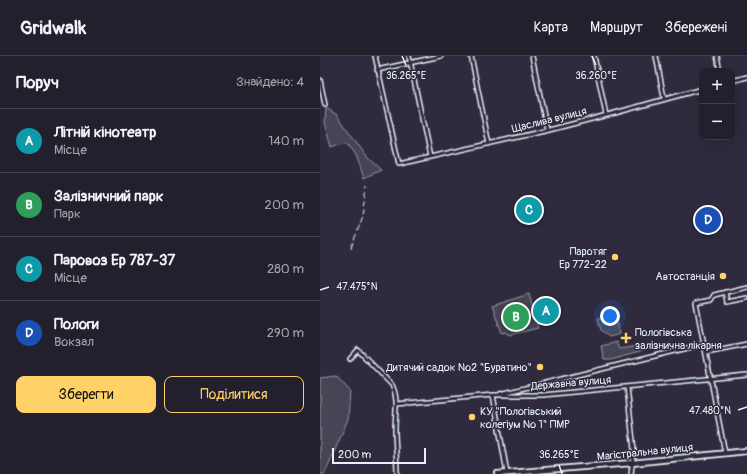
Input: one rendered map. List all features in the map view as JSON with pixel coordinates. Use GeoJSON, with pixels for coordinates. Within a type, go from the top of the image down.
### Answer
{"type":"FeatureCollection","features":[{"type":"Feature","properties":{"kind":"main road","name":"Магістральна вулиця"},"geometry":{"type":"LineString","coordinates":[[497,474],[632,463],[747,451]]}},
{"type":"Feature","properties":{"kind":"street"},"geometry":{"type":"LineString","coordinates":[[375,56],[378,70],[441,56]]}},
{"type":"Feature","properties":{"kind":"street"},"geometry":{"type":"LineString","coordinates":[[409,56],[430,157]]}},
{"type":"Feature","properties":{"kind":"street"},"geometry":{"type":"LineString","coordinates":[[471,56],[489,144]]}},
{"type":"Feature","properties":{"kind":"street"},"geometry":{"type":"LineString","coordinates":[[532,56],[547,130]]}},
{"type":"Feature","properties":{"kind":"street"},"geometry":{"type":"LineString","coordinates":[[594,56],[606,115]]}},
{"type":"Feature","properties":{"kind":"street"},"geometry":{"type":"LineString","coordinates":[[656,56],[664,98]]}},
{"type":"Feature","properties":{"kind":"street"},"geometry":{"type":"LineString","coordinates":[[717,56],[719,68]]}},
{"type":"Feature","properties":{"kind":"street","name":"Щаслива вулиця"},"geometry":{"type":"LineString","coordinates":[[378,70],[399,164],[547,130],[699,89]]}},
{"type":"Feature","properties":{"kind":"street"},"geometry":{"type":"LineString","coordinates":[[735,80],[747,77]]}},
{"type":"Feature","properties":{"kind":"street"},"geometry":{"type":"LineString","coordinates":[[320,80],[325,105]]}},
{"type":"Feature","properties":{"kind":"street"},"geometry":{"type":"LineString","coordinates":[[725,453],[696,303],[710,300],[714,295],[747,287]]}},
{"type":"Feature","properties":{"kind":"street"},"geometry":{"type":"LineString","coordinates":[[725,292],[727,302],[747,298]]}},
{"type":"Feature","properties":{"kind":"street"},"geometry":{"type":"LineString","coordinates":[[507,473],[493,395],[704,344]]}},
{"type":"Feature","properties":{"kind":"street"},"geometry":{"type":"LineString","coordinates":[[706,352],[747,344]]}},
{"type":"Feature","properties":{"kind":"street"},"geometry":{"type":"LineString","coordinates":[[350,359],[358,350],[392,385],[396,395],[397,404],[395,431],[397,474]]}},
{"type":"Feature","properties":{"kind":"street","name":"Державна вулиця"},"geometry":{"type":"LineString","coordinates":[[397,404],[493,395],[539,395],[747,375]]}},
{"type":"Feature","properties":{"kind":"street"},"geometry":{"type":"LineString","coordinates":[[628,387],[634,450],[631,474]]}},
{"type":"Feature","properties":{"kind":"shaded area"},"geometry":{"type":"Polygon","coordinates":[[[326,108],[337,115],[367,157],[381,170],[364,178],[356,155],[347,142],[332,147],[325,122],[326,108]]]}},
{"type":"Feature","properties":{"kind":"shaded area"},"geometry":{"type":"Polygon","coordinates":[[[529,294],[538,328],[510,335],[506,332],[502,333],[492,306],[529,294]]]}},
{"type":"Feature","properties":{"kind":"shaded area"},"geometry":{"type":"Polygon","coordinates":[[[615,314],[620,334],[609,337],[601,330],[598,318],[615,314]]]}},
{"type":"Feature","properties":{"kind":"shaded area"},"geometry":{"type":"Polygon","coordinates":[[[616,342],[619,349],[644,345],[646,350],[611,360],[604,360],[601,346],[616,342]]]}},
{"type":"Feature","properties":{"kind":"shaded area"},"geometry":{"type":"Polygon","coordinates":[[[336,376],[350,391],[348,419],[325,474],[320,474],[320,378],[336,376]]]}},
{"type":"Feature","properties":{"kind":"railway"},"geometry":{"type":"LineString","coordinates":[[351,248],[363,216],[367,185]]}},
{"type":"Feature","properties":{"kind":"place","name":"Паровоз Ер 787-37"},"geometry":{"type":"Point","coordinates":[529,210]}},
{"type":"Feature","properties":{"kind":"place","name":"Пологи"},"geometry":{"type":"Point","coordinates":[708,220]}},
{"type":"Feature","properties":{"kind":"place","name":"Паротяг Ер 772-22"},"geometry":{"type":"Point","coordinates":[615,257]}},
{"type":"Feature","properties":{"kind":"place","name":"Автостанція"},"geometry":{"type":"Point","coordinates":[723,276]}},
{"type":"Feature","properties":{"kind":"place","name":"Літній кінотеатр"},"geometry":{"type":"Point","coordinates":[546,311]}},
{"type":"Feature","properties":{"kind":"place","name":"Залізничний парк"},"geometry":{"type":"Point","coordinates":[516,317]}},
{"type":"Feature","properties":{"kind":"place","name":"Пологівська залізнична лікарня"},"geometry":{"type":"Point","coordinates":[626,338]}},
{"type":"Feature","properties":{"kind":"place","name":"Дитячий садок №2 \"Буратино\""},"geometry":{"type":"Point","coordinates":[540,367]}},
{"type":"Feature","properties":{"kind":"place","name":"КУ \"Пологівський колегіум № 1\" ПМР"},"geometry":{"type":"Point","coordinates":[472,417]}}]}
